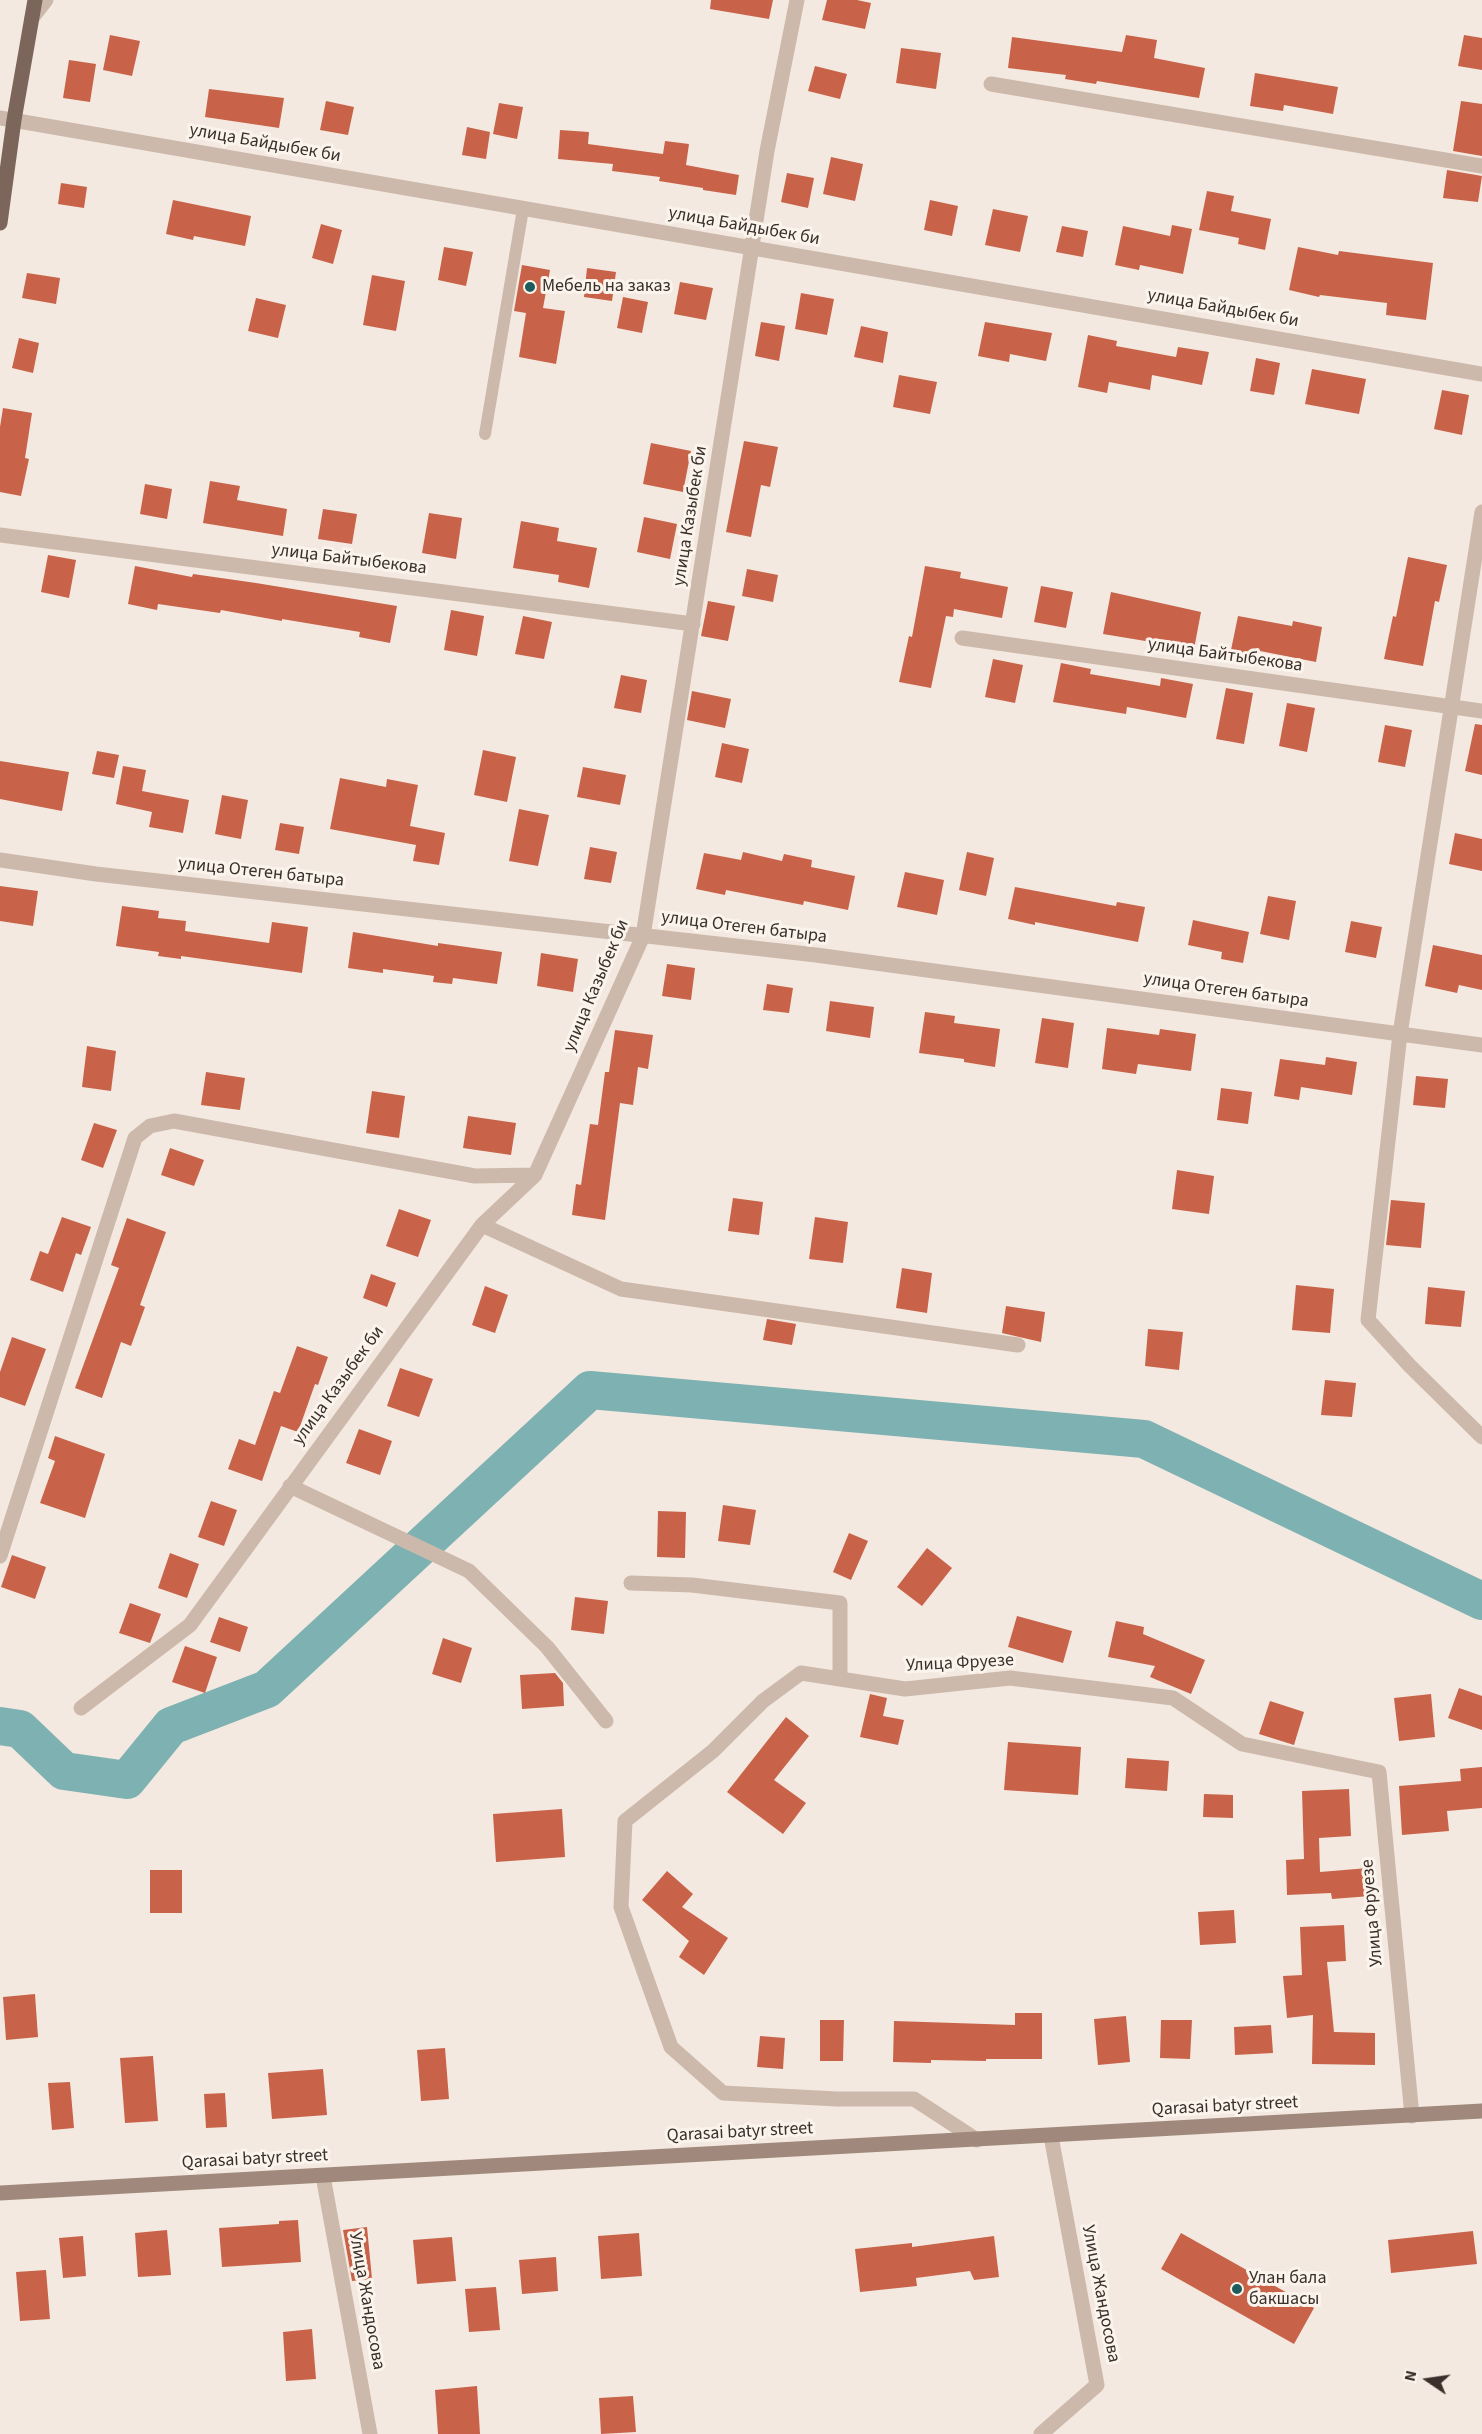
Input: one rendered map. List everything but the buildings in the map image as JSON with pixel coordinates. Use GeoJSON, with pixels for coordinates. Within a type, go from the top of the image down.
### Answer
{"type":"FeatureCollection","features":[{"type":"Feature","properties":{"kind":"main road"},"geometry":{"type":"LineString","coordinates":[[0,223],[7,119],[35,0]]}},
{"type":"Feature","properties":{"kind":"main road","name":"Qarasai batyr street"},"geometry":{"type":"LineString","coordinates":[[0,2193],[1482,2111]]}},
{"type":"Feature","properties":{"kind":"street"},"geometry":{"type":"LineString","coordinates":[[32,18],[46,0]]}},
{"type":"Feature","properties":{"kind":"street","name":"улица Казыбек би"},"geometry":{"type":"LineString","coordinates":[[81,1708],[190,1625],[482,1224],[535,1175],[643,936],[767,151],[797,0]]}},
{"type":"Feature","properties":{"kind":"street"},"geometry":{"type":"LineString","coordinates":[[991,84],[1482,166]]}},
{"type":"Feature","properties":{"kind":"street","name":"улица Байдыбек би"},"geometry":{"type":"LineString","coordinates":[[7,119],[1482,374]]}},
{"type":"Feature","properties":{"kind":"street"},"geometry":{"type":"LineString","coordinates":[[1482,512],[1400,1034],[1368,1320],[1410,1366],[1482,1437]]}},
{"type":"Feature","properties":{"kind":"street","name":"улица Байтыбекова"},"geometry":{"type":"LineString","coordinates":[[0,535],[693,624]]}},
{"type":"Feature","properties":{"kind":"street","name":"улица Байтыбекова"},"geometry":{"type":"LineString","coordinates":[[962,638],[1482,711]]}},
{"type":"Feature","properties":{"kind":"street","name":"улица Отеген батыра"},"geometry":{"type":"LineString","coordinates":[[0,860],[96,874],[828,957],[1482,1045]]}},
{"type":"Feature","properties":{"kind":"street"},"geometry":{"type":"LineString","coordinates":[[0,1556],[135,1138],[150,1126],[174,1121],[475,1176],[535,1175]]}},
{"type":"Feature","properties":{"kind":"street"},"geometry":{"type":"LineString","coordinates":[[482,1224],[621,1289],[1018,1346]]}},
{"type":"Feature","properties":{"kind":"street"},"geometry":{"type":"LineString","coordinates":[[290,1486],[469,1571],[548,1647],[606,1721]]}},
{"type":"Feature","properties":{"kind":"street"},"geometry":{"type":"LineString","coordinates":[[631,1583],[692,1585],[840,1603],[840,1679]]}},
{"type":"Feature","properties":{"kind":"street","name":"Улица Фруезе"},"geometry":{"type":"LineString","coordinates":[[976,2140],[914,2099],[837,2099],[723,2093],[671,2047],[621,1907],[625,1821],[713,1751],[763,1701],[801,1673],[905,1689],[1010,1678],[1173,1698],[1242,1744],[1379,1772],[1412,2116]]}},
{"type":"Feature","properties":{"kind":"street","name":"Улица Жандосова"},"geometry":{"type":"LineString","coordinates":[[1041,2434],[1097,2385],[1051,2136]]}},
{"type":"Feature","properties":{"kind":"street","name":"Улица Жандосова"},"geometry":{"type":"LineString","coordinates":[[323,2176],[370,2434]]}},
{"type":"Feature","properties":{"kind":"lane"},"geometry":{"type":"LineString","coordinates":[[485,434],[523,209]]}},
{"type":"Feature","properties":{"kind":"waterway"},"geometry":{"type":"LineString","coordinates":[[0,1726],[20,1729],[64,1771],[127,1780],[171,1726],[267,1689],[590,1390],[1144,1439],[1482,1601]]}},
{"type":"Feature","properties":{"kind":"place","name":"Мебель на заказ"},"geometry":{"type":"Point","coordinates":[530,287]}},
{"type":"Feature","properties":{"kind":"place","name":"Улан бала бакшасы"},"geometry":{"type":"Point","coordinates":[1237,2289]}}]}
